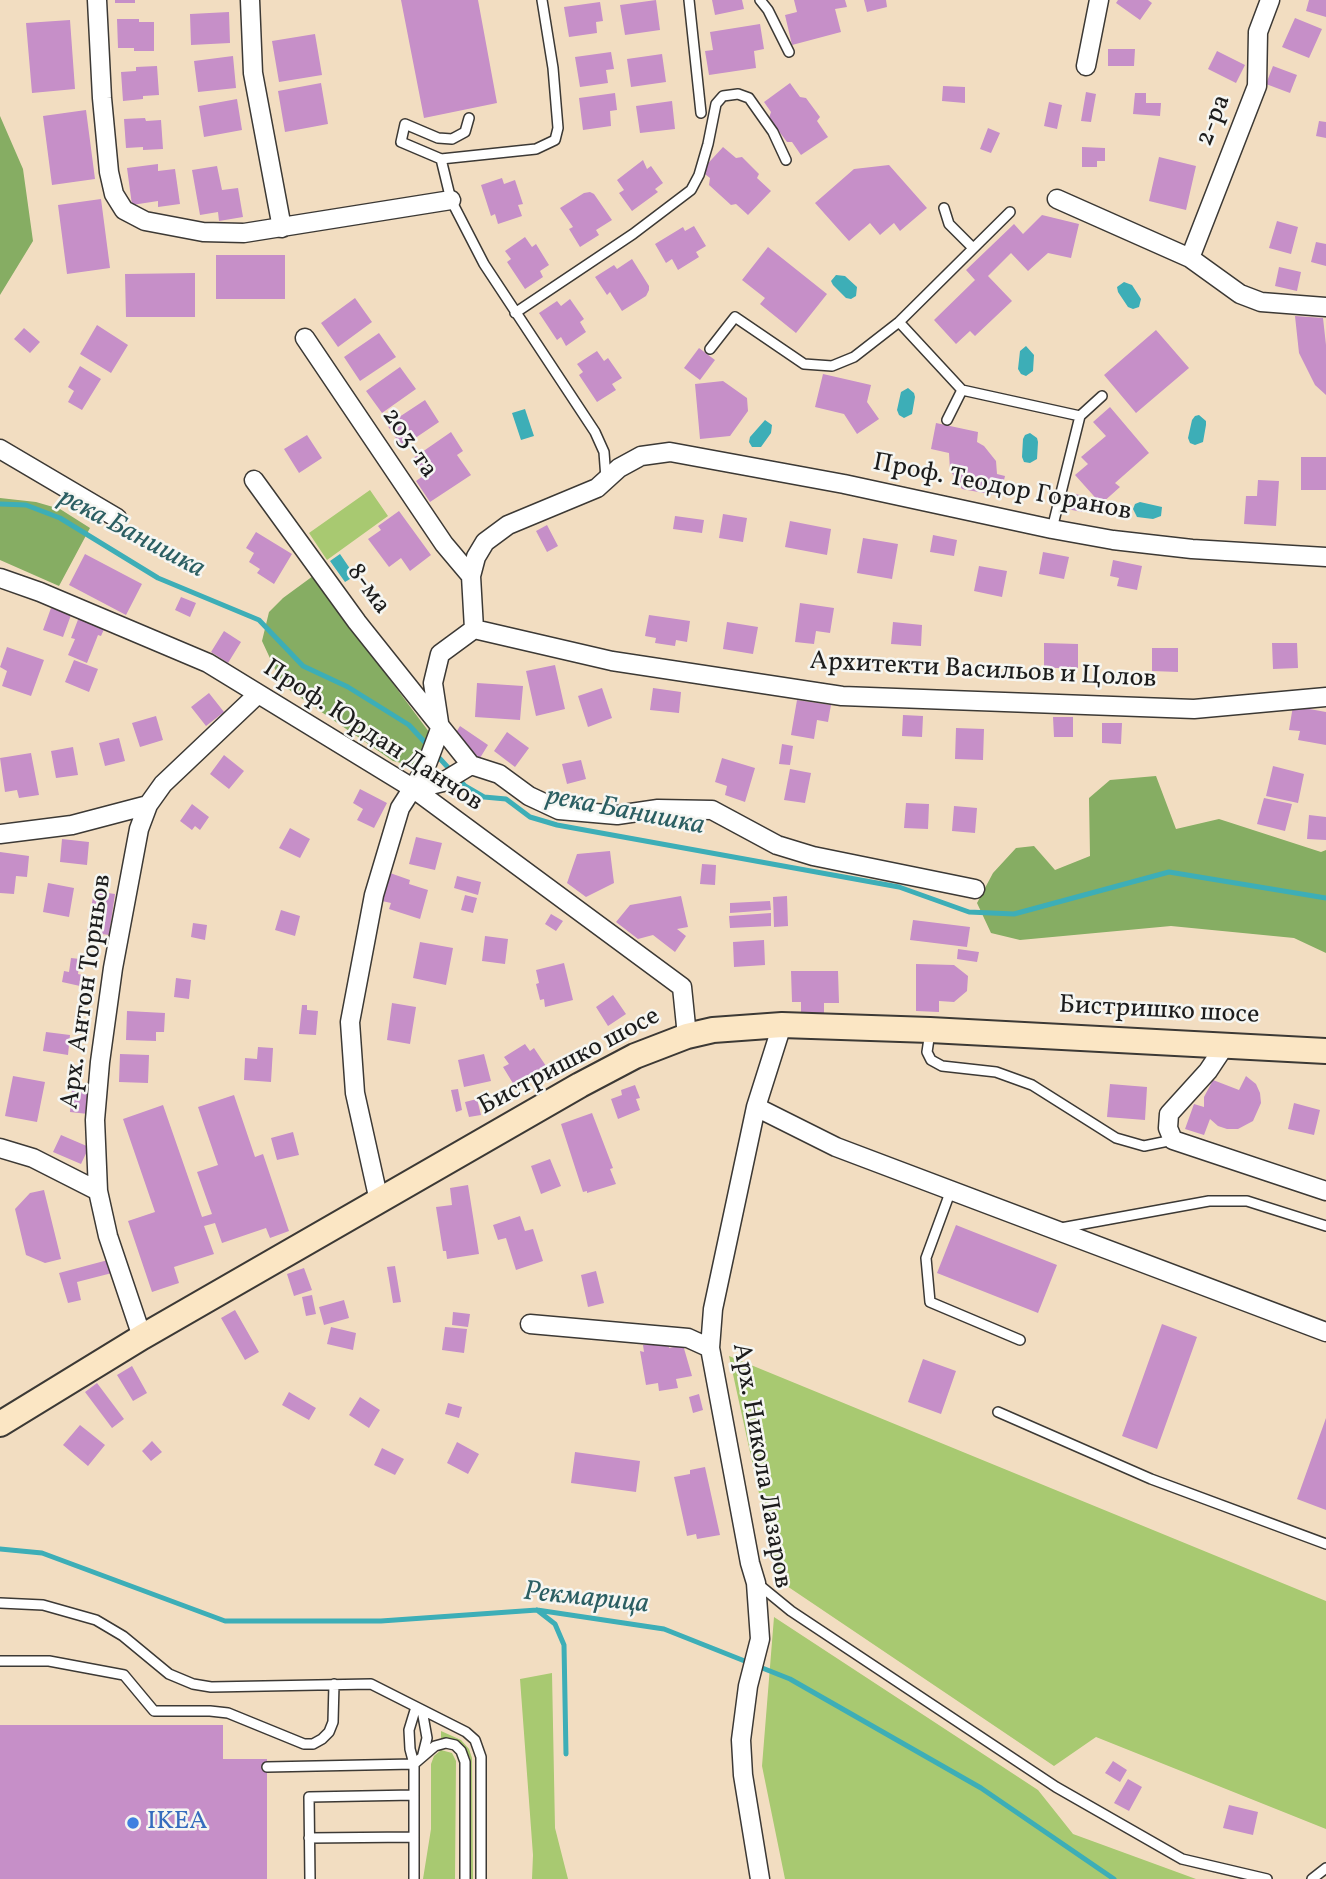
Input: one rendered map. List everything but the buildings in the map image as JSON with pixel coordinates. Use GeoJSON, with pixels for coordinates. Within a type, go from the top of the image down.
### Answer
{"type":"FeatureCollection","features":[{"type":"Feature","properties":{"kind":"street"},"geometry":{"type":"LineString","coordinates":[[97,0],[109,172],[114,194],[124,210],[145,221],[203,232],[244,233],[451,200]]}},
{"type":"Feature","properties":{"kind":"street"},"geometry":{"type":"LineString","coordinates":[[250,0],[253,73],[282,228]]}},
{"type":"Feature","properties":{"kind":"street"},"geometry":{"type":"LineString","coordinates":[[1086,66],[1099,0]]}},
{"type":"Feature","properties":{"kind":"street","name":"2-ра"},"geometry":{"type":"LineString","coordinates":[[1190,258],[1257,86],[1258,32],[1270,0]]}},
{"type":"Feature","properties":{"kind":"street"},"geometry":{"type":"LineString","coordinates":[[1057,198],[1190,258],[1240,294],[1261,302],[1326,307]]}},
{"type":"Feature","properties":{"kind":"street","name":"203-та"},"geometry":{"type":"LineString","coordinates":[[305,338],[444,544],[471,576]]}},
{"type":"Feature","properties":{"kind":"street"},"geometry":{"type":"LineString","coordinates":[[0,449],[117,518]]}},
{"type":"Feature","properties":{"kind":"street","name":"Проф. Теодор Горанов"},"geometry":{"type":"LineString","coordinates":[[606,479],[640,456],[670,452],[844,484],[1113,540],[1192,549],[1326,557]]}},
{"type":"Feature","properties":{"kind":"street"},"geometry":{"type":"LineString","coordinates":[[379,1201],[355,1093],[350,1022],[374,895],[400,808],[425,769],[440,729],[433,683],[440,654],[474,629],[471,576],[476,557],[485,542],[508,525],[586,494],[606,479]]}},
{"type":"Feature","properties":{"kind":"street","name":"8-ма"},"geometry":{"type":"LineString","coordinates":[[254,480],[357,622],[471,765]]}},
{"type":"Feature","properties":{"kind":"street","name":"Проф. Юрдан Данчов"},"geometry":{"type":"LineString","coordinates":[[0,578],[40,592],[208,663],[414,789],[681,987],[687,1036]]}},
{"type":"Feature","properties":{"kind":"street","name":"Архитекти Васильов и Цолов"},"geometry":{"type":"LineString","coordinates":[[474,629],[612,661],[842,696],[1194,709],[1326,697]]}},
{"type":"Feature","properties":{"kind":"street","name":"Арх. Антон Торньов"},"geometry":{"type":"LineString","coordinates":[[142,1337],[108,1236],[97,1191],[95,1120],[115,955],[139,829],[148,805],[163,784],[258,694]]}},
{"type":"Feature","properties":{"kind":"street"},"geometry":{"type":"LineString","coordinates":[[414,789],[443,782],[471,765],[499,774],[529,796],[559,810],[617,815],[658,809],[712,810],[777,845],[813,856],[975,889]]}},
{"type":"Feature","properties":{"kind":"street"},"geometry":{"type":"LineString","coordinates":[[0,834],[72,825],[148,805]]}},
{"type":"Feature","properties":{"kind":"street","name":"Бистришко шосе"},"geometry":{"type":"LineString","coordinates":[[2,1418],[635,1056],[687,1036],[713,1030],[782,1025],[1226,1044],[1326,1051]]}},
{"type":"Feature","properties":{"kind":"street","name":"Арх. Никола Лазаров"},"geometry":{"type":"LineString","coordinates":[[760,1879],[743,1775],[741,1740],[748,1686],[760,1639],[756,1583],[747,1550],[710,1349],[713,1310],[755,1107],[782,1025]]}},
{"type":"Feature","properties":{"kind":"street"},"geometry":{"type":"LineString","coordinates":[[1226,1044],[1208,1071],[1169,1114],[1168,1128],[1173,1140],[1326,1191]]}},
{"type":"Feature","properties":{"kind":"street"},"geometry":{"type":"LineString","coordinates":[[755,1107],[836,1147],[1326,1332]]}},
{"type":"Feature","properties":{"kind":"street"},"geometry":{"type":"LineString","coordinates":[[0,1148],[33,1157],[97,1191]]}},
{"type":"Feature","properties":{"kind":"street"},"geometry":{"type":"LineString","coordinates":[[530,1324],[688,1338],[710,1349]]}},
{"type":"Feature","properties":{"kind":"lane"},"geometry":{"type":"LineString","coordinates":[[469,118],[466,132],[452,139],[438,138],[405,124],[401,142],[441,159],[536,149],[555,140],[558,128],[553,68],[542,0]]}},
{"type":"Feature","properties":{"kind":"lane"},"geometry":{"type":"LineString","coordinates":[[689,0],[701,113]]}},
{"type":"Feature","properties":{"kind":"lane"},"geometry":{"type":"LineString","coordinates":[[760,0],[768,10],[789,52]]}},
{"type":"Feature","properties":{"kind":"lane"},"geometry":{"type":"LineString","coordinates":[[515,313],[633,234],[691,190],[699,175],[716,104],[723,96],[738,94],[748,98],[774,132],[786,160]]}},
{"type":"Feature","properties":{"kind":"lane"},"geometry":{"type":"LineString","coordinates":[[441,159],[451,200],[484,264],[595,432],[604,452],[606,479]]}},
{"type":"Feature","properties":{"kind":"lane"},"geometry":{"type":"LineString","coordinates":[[944,208],[949,224],[973,248]]}},
{"type":"Feature","properties":{"kind":"lane"},"geometry":{"type":"LineString","coordinates":[[710,349],[735,317],[804,364],[832,366],[854,357],[899,322],[1010,212]]}},
{"type":"Feature","properties":{"kind":"lane"},"geometry":{"type":"LineString","coordinates":[[899,322],[962,390],[1080,415]]}},
{"type":"Feature","properties":{"kind":"lane"},"geometry":{"type":"LineString","coordinates":[[947,420],[962,390]]}},
{"type":"Feature","properties":{"kind":"lane"},"geometry":{"type":"LineString","coordinates":[[1052,529],[1080,415],[1102,396]]}},
{"type":"Feature","properties":{"kind":"lane"},"geometry":{"type":"LineString","coordinates":[[930,1030],[927,1052],[931,1060],[942,1066],[996,1072],[1032,1085],[1116,1138],[1144,1146],[1173,1140]]}},
{"type":"Feature","properties":{"kind":"lane"},"geometry":{"type":"LineString","coordinates":[[951,1190],[926,1258],[930,1302],[1020,1340]]}},
{"type":"Feature","properties":{"kind":"lane"},"geometry":{"type":"LineString","coordinates":[[1054,1229],[1209,1200],[1247,1201],[1326,1226]]}},
{"type":"Feature","properties":{"kind":"lane"},"geometry":{"type":"LineString","coordinates":[[998,1412],[1151,1479],[1326,1544]]}},
{"type":"Feature","properties":{"kind":"lane"},"geometry":{"type":"LineString","coordinates":[[756,1583],[791,1611],[1056,1787],[1182,1858],[1267,1879]]}},
{"type":"Feature","properties":{"kind":"lane"},"geometry":{"type":"LineString","coordinates":[[0,1603],[43,1605],[96,1620],[123,1636],[169,1674],[193,1684],[211,1687],[371,1684],[466,1732],[480,1748],[482,1767],[481,1879]]}},
{"type":"Feature","properties":{"kind":"lane"},"geometry":{"type":"LineString","coordinates":[[0,1661],[49,1661],[124,1675],[154,1711],[228,1713],[304,1744],[313,1744],[329,1732],[333,1722],[334,1684]]}},
{"type":"Feature","properties":{"kind":"lane"},"geometry":{"type":"LineString","coordinates":[[419,1709],[427,1738],[423,1755]]}},
{"type":"Feature","properties":{"kind":"lane"},"geometry":{"type":"LineString","coordinates":[[414,1879],[414,1764],[409,1730],[419,1709]]}},
{"type":"Feature","properties":{"kind":"lane"},"geometry":{"type":"LineString","coordinates":[[267,1767],[414,1764],[435,1746],[446,1743],[455,1745],[464,1756],[465,1879]]}},
{"type":"Feature","properties":{"kind":"lane"},"geometry":{"type":"LineString","coordinates":[[310,1879],[309,1797],[414,1795]]}},
{"type":"Feature","properties":{"kind":"lane"},"geometry":{"type":"LineString","coordinates":[[309,1838],[414,1837]]}},
{"type":"Feature","properties":{"kind":"lane"},"geometry":{"type":"LineString","coordinates":[[1312,1879],[1326,1868]]}},
{"type":"Feature","properties":{"kind":"green space"},"geometry":{"type":"Polygon","coordinates":[[[0,116],[23,169],[33,241],[0,295],[0,116]]]}},
{"type":"Feature","properties":{"kind":"green space"},"geometry":{"type":"Polygon","coordinates":[[[370,490],[388,516],[327,560],[309,533],[370,490]]]}},
{"type":"Feature","properties":{"kind":"green space"},"geometry":{"type":"Polygon","coordinates":[[[0,498],[36,502],[60,509],[90,528],[59,586],[0,560],[0,498]]]}},
{"type":"Feature","properties":{"kind":"green space"},"geometry":{"type":"Polygon","coordinates":[[[313,576],[429,732],[423,759],[414,766],[393,761],[285,687],[275,669],[262,641],[269,612],[313,576]]]}},
{"type":"Feature","properties":{"kind":"green space"},"geometry":{"type":"Polygon","coordinates":[[[1156,776],[1176,829],[1219,819],[1321,852],[1326,850],[1326,953],[1294,938],[1171,926],[1020,940],[991,933],[977,903],[993,873],[1016,848],[1034,846],[1055,870],[1090,856],[1089,798],[1110,780],[1156,776]]]}},
{"type":"Feature","properties":{"kind":"green space"},"geometry":{"type":"Polygon","coordinates":[[[729,1356],[1326,1601],[1326,1829],[1096,1737],[1054,1766],[778,1580],[729,1356]]]}},
{"type":"Feature","properties":{"kind":"green space"},"geometry":{"type":"Polygon","coordinates":[[[774,1617],[1038,1790],[1073,1834],[1196,1879],[785,1879],[762,1766],[774,1617]]]}},
{"type":"Feature","properties":{"kind":"green space"},"geometry":{"type":"Polygon","coordinates":[[[552,1673],[555,1828],[568,1879],[532,1879],[533,1855],[520,1679],[552,1673]]]}},
{"type":"Feature","properties":{"kind":"green space"},"geometry":{"type":"Polygon","coordinates":[[[441,1731],[461,1740],[469,1749],[472,1758],[473,1879],[470,1879],[470,1758],[462,1744],[441,1738],[441,1731]]]}},
{"type":"Feature","properties":{"kind":"green space"},"geometry":{"type":"Polygon","coordinates":[[[441,1750],[452,1753],[456,1761],[455,1879],[423,1879],[431,1829],[431,1764],[434,1756],[441,1750]]]}},
{"type":"Feature","properties":{"kind":"water"},"geometry":{"type":"Polygon","coordinates":[[[836,275],[845,276],[857,287],[856,296],[846,298],[833,285],[831,281],[836,275]]]}},
{"type":"Feature","properties":{"kind":"water"},"geometry":{"type":"Polygon","coordinates":[[[1124,282],[1132,285],[1141,299],[1139,307],[1128,307],[1118,292],[1117,287],[1124,282]]]}},
{"type":"Feature","properties":{"kind":"water"},"geometry":{"type":"Polygon","coordinates":[[[1026,346],[1034,355],[1033,371],[1026,376],[1018,369],[1020,351],[1026,346]]]}},
{"type":"Feature","properties":{"kind":"water"},"geometry":{"type":"Polygon","coordinates":[[[908,388],[915,397],[912,414],[904,418],[897,410],[901,392],[908,388]]]}},
{"type":"Feature","properties":{"kind":"water"},"geometry":{"type":"Polygon","coordinates":[[[525,409],[534,436],[521,440],[512,413],[525,409]]]}},
{"type":"Feature","properties":{"kind":"water"},"geometry":{"type":"Polygon","coordinates":[[[1199,415],[1206,421],[1206,425],[1203,442],[1195,445],[1190,443],[1188,438],[1192,420],[1199,415]]]}},
{"type":"Feature","properties":{"kind":"water"},"geometry":{"type":"Polygon","coordinates":[[[765,420],[772,425],[771,433],[761,447],[752,447],[750,437],[765,420]]]}},
{"type":"Feature","properties":{"kind":"water"},"geometry":{"type":"Polygon","coordinates":[[[1030,433],[1038,442],[1037,459],[1030,463],[1024,462],[1022,457],[1023,439],[1030,433]]]}},
{"type":"Feature","properties":{"kind":"water"},"geometry":{"type":"Polygon","coordinates":[[[1140,502],[1162,507],[1161,516],[1153,519],[1137,517],[1133,509],[1135,504],[1140,502]]]}},
{"type":"Feature","properties":{"kind":"water"},"geometry":{"type":"Polygon","coordinates":[[[340,554],[355,576],[345,582],[330,561],[340,554]]]}},
{"type":"Feature","properties":{"kind":"waterway","name":"река Банишка"},"geometry":{"type":"LineString","coordinates":[[0,504],[26,505],[60,518],[158,578],[259,620],[303,666],[348,687],[409,725],[465,786],[484,797],[506,799],[530,817],[557,825],[899,887],[969,912],[1014,914],[1169,872],[1326,898]]}},
{"type":"Feature","properties":{"kind":"waterway","name":"Рекмарица"},"geometry":{"type":"LineString","coordinates":[[0,1549],[42,1553],[225,1621],[381,1621],[537,1610],[664,1629],[790,1679],[981,1788],[1114,1879]]}},
{"type":"Feature","properties":{"kind":"waterway"},"geometry":{"type":"LineString","coordinates":[[537,1610],[555,1624],[564,1645],[566,1754]]}},
{"type":"Feature","properties":{"kind":"place","name":"IKEA"},"geometry":{"type":"Point","coordinates":[133,1823]}}]}
